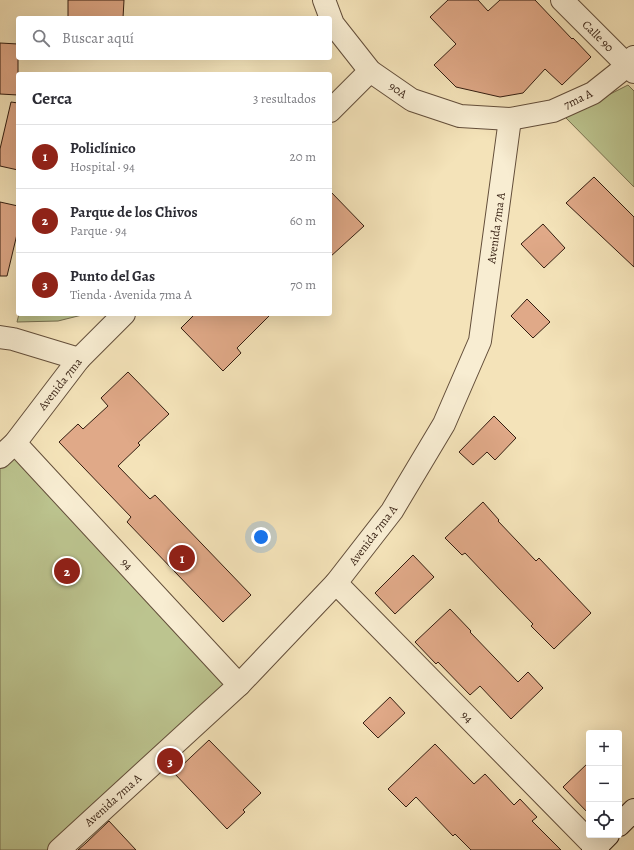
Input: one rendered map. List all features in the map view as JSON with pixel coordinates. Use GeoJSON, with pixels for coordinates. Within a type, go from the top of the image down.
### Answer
{"type":"FeatureCollection","features":[{"type":"Feature","properties":{"kind":"street","name":"90A"},"geometry":{"type":"LineString","coordinates":[[324,0],[330,16]]}},
{"type":"Feature","properties":{"kind":"street","name":"Calle 90"},"geometry":{"type":"LineString","coordinates":[[562,0],[632,65]]}},
{"type":"Feature","properties":{"kind":"street","name":"90A"},"geometry":{"type":"LineString","coordinates":[[332,21],[370,71],[412,100],[460,116],[510,119]]}},
{"type":"Feature","properties":{"kind":"street","name":"7ma A"},"geometry":{"type":"LineString","coordinates":[[510,119],[553,111],[593,92],[632,65]]}},
{"type":"Feature","properties":{"kind":"street"},"geometry":{"type":"LineString","coordinates":[[332,109],[370,71]]}},
{"type":"Feature","properties":{"kind":"street","name":"Avenida 7ma A"},"geometry":{"type":"LineString","coordinates":[[59,850],[239,685],[336,583],[392,511],[444,424],[480,340],[510,119]]}},
{"type":"Feature","properties":{"kind":"street","name":"Avenida 7ma"},"geometry":{"type":"LineString","coordinates":[[7,450],[79,359],[122,316]]}},
{"type":"Feature","properties":{"kind":"street"},"geometry":{"type":"LineString","coordinates":[[0,337],[13,339],[79,359]]}},
{"type":"Feature","properties":{"kind":"street","name":"94"},"geometry":{"type":"LineString","coordinates":[[7,450],[239,685]]}},
{"type":"Feature","properties":{"kind":"street","name":"94"},"geometry":{"type":"LineString","coordinates":[[336,583],[599,846]]}},
{"type":"Feature","properties":{"kind":"street"},"geometry":{"type":"LineString","coordinates":[[622,821],[634,810]]}},
{"type":"Feature","properties":{"kind":"green space"},"geometry":{"type":"Polygon","coordinates":[[[628,85],[634,91],[634,187],[565,117],[628,85]]]}},
{"type":"Feature","properties":{"kind":"green space"},"geometry":{"type":"Polygon","coordinates":[[[18,316],[78,316],[58,321],[17,322],[18,316]]]}},
{"type":"Feature","properties":{"kind":"green space"},"geometry":{"type":"Polygon","coordinates":[[[15,443],[239,685],[59,850],[0,850],[0,457],[15,443]]]}},
{"type":"Feature","properties":{"kind":"building"},"geometry":{"type":"Polygon","coordinates":[[[68,0],[124,0],[123,16],[68,16],[68,0]]]}},
{"type":"Feature","properties":{"kind":"building"},"geometry":{"type":"Polygon","coordinates":[[[448,0],[478,0],[488,11],[500,0],[535,0],[591,57],[562,85],[545,69],[523,93],[500,97],[456,87],[434,65],[456,44],[430,17],[448,0]]]}},
{"type":"Feature","properties":{"kind":"building"},"geometry":{"type":"Polygon","coordinates":[[[0,43],[16,44],[18,72],[16,72],[16,95],[0,94],[0,43]]]}},
{"type":"Feature","properties":{"kind":"building"},"geometry":{"type":"Polygon","coordinates":[[[11,102],[16,103],[16,170],[0,166],[0,149],[11,102]]]}},
{"type":"Feature","properties":{"kind":"building"},"geometry":{"type":"Polygon","coordinates":[[[594,177],[634,217],[634,267],[566,203],[594,177]]]}},
{"type":"Feature","properties":{"kind":"building"},"geometry":{"type":"Polygon","coordinates":[[[332,193],[364,226],[332,255],[332,193]]]}},
{"type":"Feature","properties":{"kind":"building"},"geometry":{"type":"Polygon","coordinates":[[[0,202],[16,206],[16,238],[7,276],[0,276],[0,202]]]}},
{"type":"Feature","properties":{"kind":"building"},"geometry":{"type":"Polygon","coordinates":[[[543,224],[565,248],[544,268],[521,244],[543,224]]]}},
{"type":"Feature","properties":{"kind":"building"},"geometry":{"type":"Polygon","coordinates":[[[527,299],[550,322],[533,338],[511,316],[527,299]]]}},
{"type":"Feature","properties":{"kind":"building"},"geometry":{"type":"Polygon","coordinates":[[[193,316],[269,316],[237,348],[241,353],[223,371],[181,328],[193,316]]]}},
{"type":"Feature","properties":{"kind":"building"},"geometry":{"type":"Polygon","coordinates":[[[128,372],[169,414],[138,443],[140,445],[118,466],[150,499],[155,495],[251,595],[223,622],[127,522],[131,517],[59,442],[78,424],[83,429],[108,406],[101,398],[128,372]]]}},
{"type":"Feature","properties":{"kind":"building"},"geometry":{"type":"Polygon","coordinates":[[[494,416],[516,438],[495,460],[487,452],[473,465],[459,452],[494,416]]]}},
{"type":"Feature","properties":{"kind":"building"},"geometry":{"type":"Polygon","coordinates":[[[483,502],[499,520],[498,521],[536,561],[539,558],[591,613],[554,649],[531,626],[533,624],[465,553],[462,555],[445,538],[483,502]]]}},
{"type":"Feature","properties":{"kind":"building"},"geometry":{"type":"Polygon","coordinates":[[[413,555],[434,577],[395,614],[375,593],[413,555]]]}},
{"type":"Feature","properties":{"kind":"building"},"geometry":{"type":"Polygon","coordinates":[[[450,609],[518,682],[528,672],[543,688],[511,719],[480,686],[470,695],[438,662],[436,664],[415,642],[450,609]]]}},
{"type":"Feature","properties":{"kind":"building"},"geometry":{"type":"Polygon","coordinates":[[[390,697],[405,713],[378,738],[363,723],[390,697]]]}},
{"type":"Feature","properties":{"kind":"building"},"geometry":{"type":"Polygon","coordinates":[[[209,740],[261,793],[243,810],[245,812],[227,829],[174,773],[209,740]]]}},
{"type":"Feature","properties":{"kind":"building"},"geometry":{"type":"Polygon","coordinates":[[[435,744],[474,784],[485,774],[514,805],[520,799],[537,817],[532,821],[561,850],[471,850],[455,834],[453,836],[416,797],[406,807],[388,789],[435,744]]]}},
{"type":"Feature","properties":{"kind":"building"},"geometry":{"type":"Polygon","coordinates":[[[586,765],[586,811],[563,787],[586,765]]]}},
{"type":"Feature","properties":{"kind":"building"},"geometry":{"type":"Polygon","coordinates":[[[109,821],[136,850],[78,850],[86,843],[109,821]]]}},
{"type":"Feature","properties":{"kind":"place","name":"Policlínico"},"geometry":{"type":"Point","coordinates":[182,558]}},
{"type":"Feature","properties":{"kind":"place","name":"Parque de los Chivos"},"geometry":{"type":"Point","coordinates":[67,571]}},
{"type":"Feature","properties":{"kind":"place","name":"Punto del Gas"},"geometry":{"type":"Point","coordinates":[170,761]}}]}
